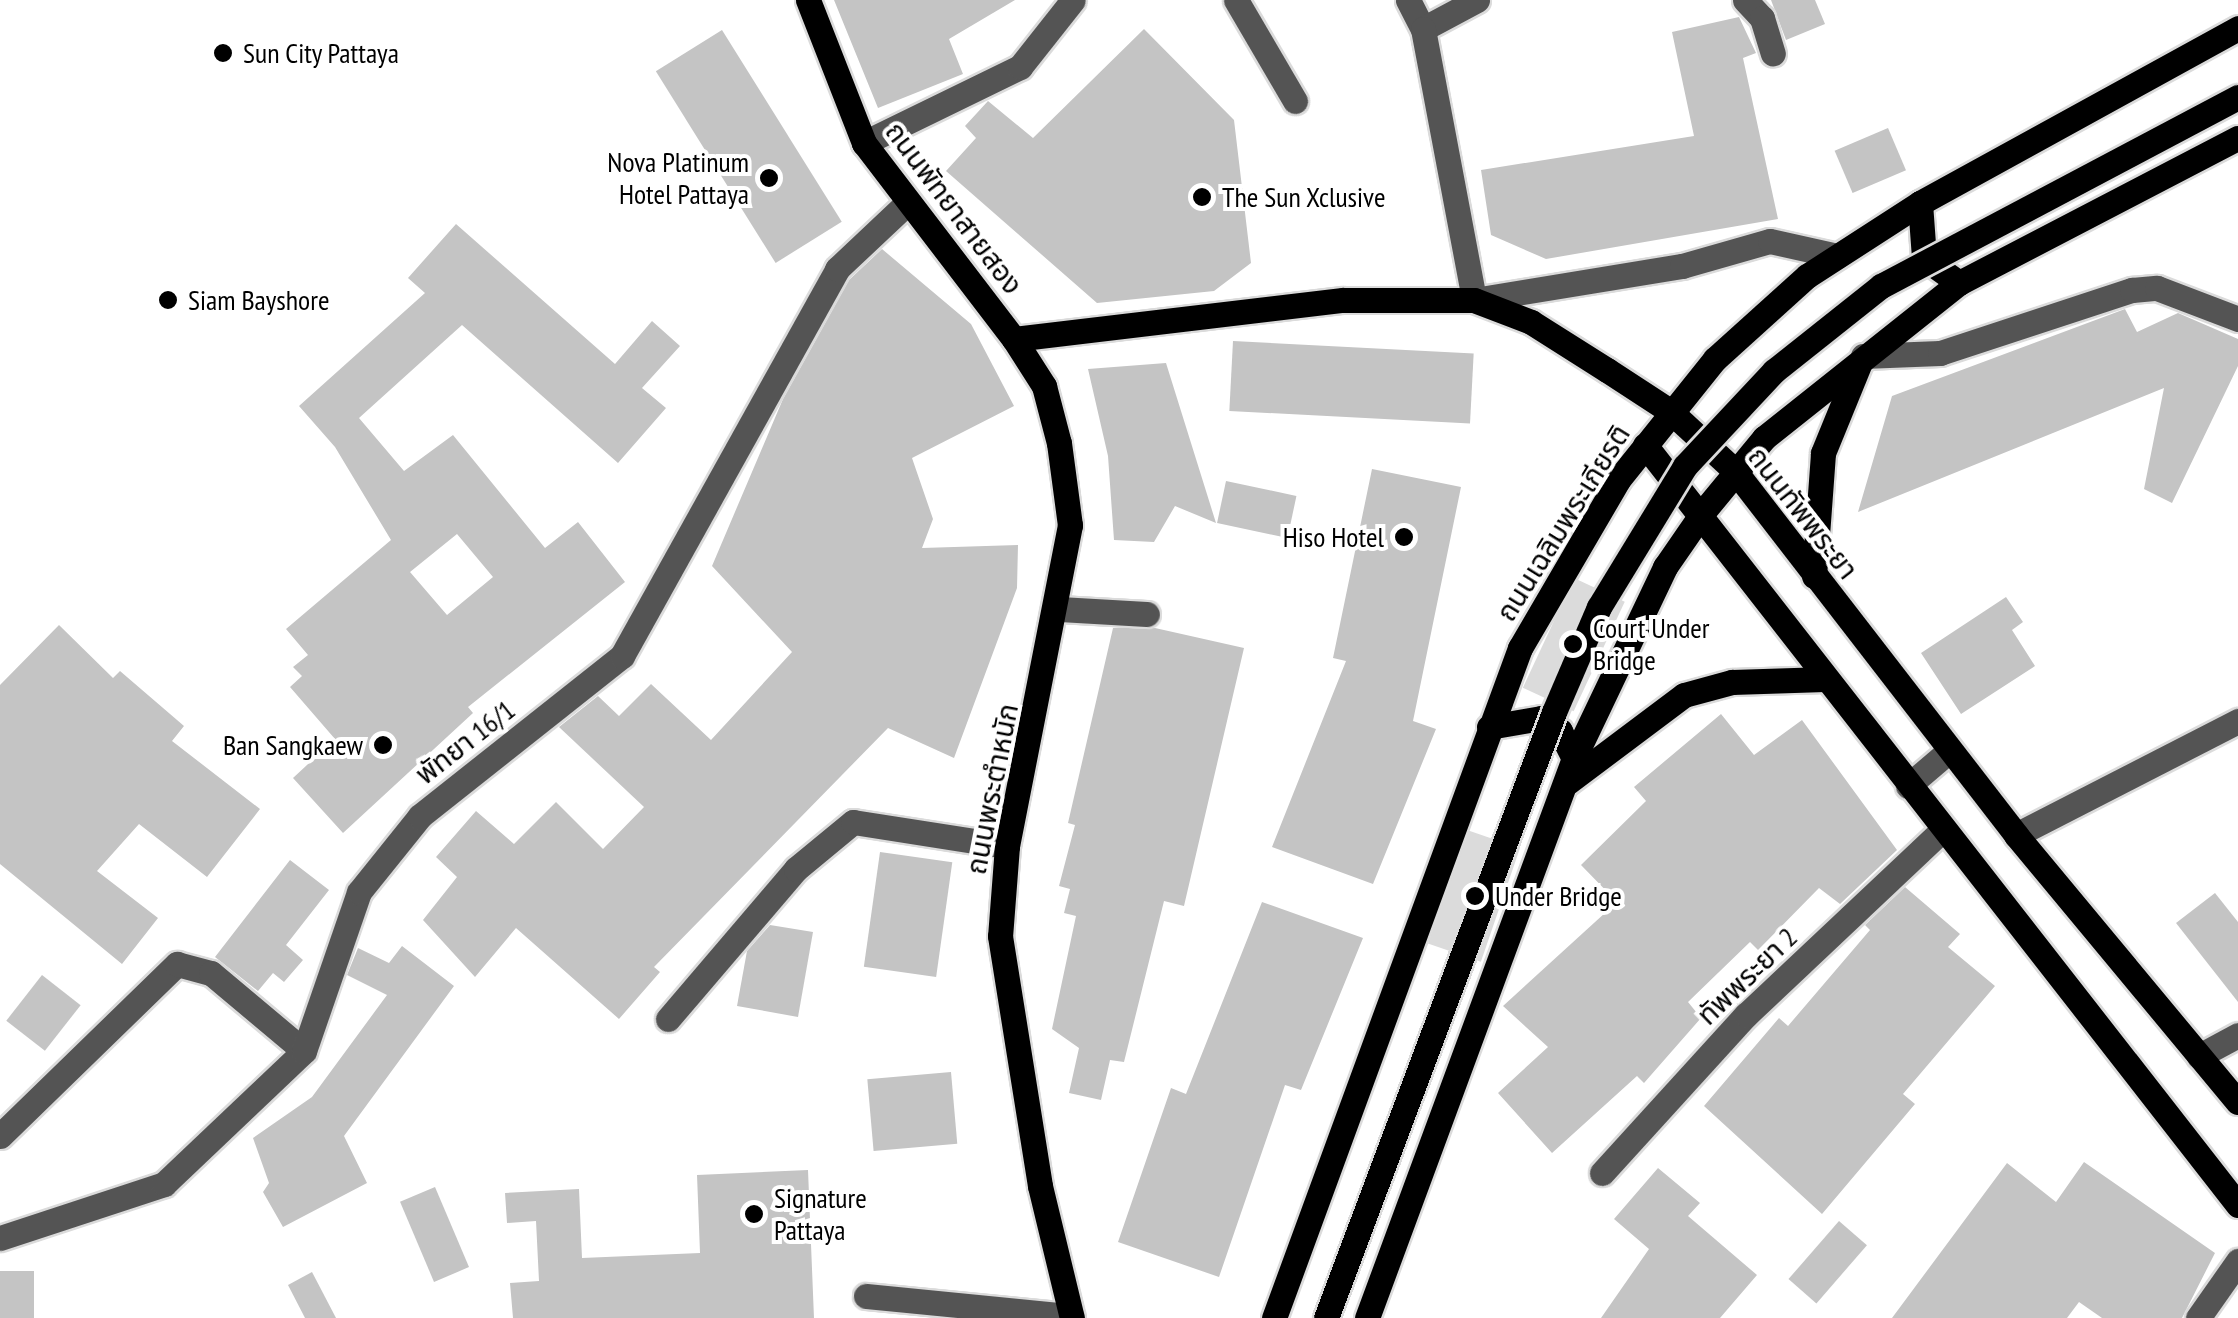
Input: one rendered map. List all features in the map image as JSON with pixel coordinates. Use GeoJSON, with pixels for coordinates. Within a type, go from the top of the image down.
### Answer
{"type":"FeatureCollection","features":[{"type":"Feature","properties":{"kind":"main road","name":"ถนนพัทยาสายสอง"},"geometry":{"type":"LineString","coordinates":[[808,0],[864,144],[906,204],[1014,338]]}},
{"type":"Feature","properties":{"kind":"main road","name":"ถนนเฉลิมพระเกียรติ"},"geometry":{"type":"LineString","coordinates":[[1274,1318],[1488,728],[1552,589],[1645,445],[1760,314],[1837,256],[1920,203],[2238,28]]}},
{"type":"Feature","properties":{"kind":"main road"},"geometry":{"type":"LineString","coordinates":[[1326,1318],[1554,712],[1599,607],[1684,466],[1774,371],[1881,286],[2238,97]]}},
{"type":"Feature","properties":{"kind":"main road"},"geometry":{"type":"LineString","coordinates":[[1367,1318],[1571,770],[1665,567],[1703,512],[1735,471],[1864,356],[1959,283],[2238,138]]}},
{"type":"Feature","properties":{"kind":"main road"},"geometry":{"type":"LineString","coordinates":[[1920,203],[1924,258],[1959,283]]}},
{"type":"Feature","properties":{"kind":"main road","name":"ถนนทัพพระยา"},"geometry":{"type":"LineString","coordinates":[[1014,338],[1343,300],[1474,300],[1531,322],[1670,412],[1735,471],[1949,751],[2238,1102]]}},
{"type":"Feature","properties":{"kind":"main road","name":"ถนนพระตำหนัก"},"geometry":{"type":"LineString","coordinates":[[1014,338],[1044,386],[1059,443],[1070,525],[1059,609],[1007,846],[1000,936],[1007,1008],[1072,1317]]}},
{"type":"Feature","properties":{"kind":"main road"},"geometry":{"type":"LineString","coordinates":[[1814,576],[1823,453],[1864,356]]}},
{"type":"Feature","properties":{"kind":"main road"},"geometry":{"type":"LineString","coordinates":[[1645,445],[1703,512],[1825,679],[2238,1205]]}},
{"type":"Feature","properties":{"kind":"main road"},"geometry":{"type":"LineString","coordinates":[[1571,770],[1684,695],[1732,682],[1825,679]]}},
{"type":"Feature","properties":{"kind":"main road"},"geometry":{"type":"LineString","coordinates":[[1488,728],[1541,718],[1560,731],[1571,770]]}},
{"type":"Feature","properties":{"kind":"street"},"geometry":{"type":"LineString","coordinates":[[864,144],[1020,67],[1073,0]]}},
{"type":"Feature","properties":{"kind":"street"},"geometry":{"type":"LineString","coordinates":[[1236,0],[1294,101]]}},
{"type":"Feature","properties":{"kind":"street"},"geometry":{"type":"LineString","coordinates":[[1408,0],[1423,29],[1474,300],[1682,266],[1770,240],[1837,256]]}},
{"type":"Feature","properties":{"kind":"street"},"geometry":{"type":"LineString","coordinates":[[1423,29],[1477,0]]}},
{"type":"Feature","properties":{"kind":"street"},"geometry":{"type":"LineString","coordinates":[[1744,0],[1762,18],[1772,53]]}},
{"type":"Feature","properties":{"kind":"street","name":"พัทยา 16/1"},"geometry":{"type":"LineString","coordinates":[[0,1238],[164,1184],[304,1051],[358,892],[420,816],[622,656],[838,269],[906,204]]}},
{"type":"Feature","properties":{"kind":"street"},"geometry":{"type":"LineString","coordinates":[[1864,356],[1940,353],[2132,290],[2157,288],[2238,319]]}},
{"type":"Feature","properties":{"kind":"street"},"geometry":{"type":"LineString","coordinates":[[1059,609],[1147,614]]}},
{"type":"Feature","properties":{"kind":"street"},"geometry":{"type":"LineString","coordinates":[[2016,835],[2238,721]]}},
{"type":"Feature","properties":{"kind":"street"},"geometry":{"type":"LineString","coordinates":[[1908,786],[1949,751]]}},
{"type":"Feature","properties":{"kind":"street"},"geometry":{"type":"LineString","coordinates":[[668,1019],[796,870],[853,822],[1007,846]]}},
{"type":"Feature","properties":{"kind":"street","name":"ทัพพระยา 2"},"geometry":{"type":"LineString","coordinates":[[1602,1173],[1746,1015],[1942,830]]}},
{"type":"Feature","properties":{"kind":"street"},"geometry":{"type":"LineString","coordinates":[[0,1136],[177,964],[211,973],[304,1051]]}},
{"type":"Feature","properties":{"kind":"street"},"geometry":{"type":"LineString","coordinates":[[2199,1056],[2238,1036]]}},
{"type":"Feature","properties":{"kind":"street"},"geometry":{"type":"LineString","coordinates":[[2198,1318],[2238,1261]]}},
{"type":"Feature","properties":{"kind":"street"},"geometry":{"type":"LineString","coordinates":[[866,1296],[1072,1317]]}},
{"type":"Feature","properties":{"kind":"shaded area","name":"Court Under Bridge"},"geometry":{"type":"Polygon","coordinates":[[[1574,578],[1625,602],[1574,711],[1523,688],[1574,578]]]}},
{"type":"Feature","properties":{"kind":"shaded area","name":"Under Bridge"},"geometry":{"type":"Polygon","coordinates":[[[1467,830],[1520,848],[1481,962],[1428,943],[1467,830]]]}},
{"type":"Feature","properties":{"kind":"building"},"geometry":{"type":"Polygon","coordinates":[[[834,0],[1015,0],[949,39],[963,74],[878,108],[834,0]]]}},
{"type":"Feature","properties":{"kind":"building"},"geometry":{"type":"Polygon","coordinates":[[[1771,0],[1815,0],[1825,24],[1786,40],[1771,0]]]}},
{"type":"Feature","properties":{"kind":"building"},"geometry":{"type":"Polygon","coordinates":[[[1739,17],[1756,53],[1743,58],[1778,219],[1546,259],[1491,235],[1481,170],[1694,136],[1672,32],[1739,17]]]}},
{"type":"Feature","properties":{"kind":"building"},"geometry":{"type":"Polygon","coordinates":[[[1144,29],[1234,120],[1251,263],[1214,291],[1097,303],[946,171],[976,138],[965,126],[988,101],[1033,138],[1144,29]]]}},
{"type":"Feature","properties":{"kind":"building","name":"Nova Platinum Hotel Pattaya"},"geometry":{"type":"Polygon","coordinates":[[[722,30],[842,222],[776,263],[656,71],[722,30]]]}},
{"type":"Feature","properties":{"kind":"building"},"geometry":{"type":"Polygon","coordinates":[[[1888,128],[1906,170],[1853,193],[1835,151],[1888,128]]]}},
{"type":"Feature","properties":{"kind":"building"},"geometry":{"type":"Polygon","coordinates":[[[456,224],[615,364],[652,321],[680,346],[642,388],[666,408],[618,463],[462,325],[359,418],[404,471],[453,435],[545,548],[578,522],[625,582],[468,707],[473,713],[343,833],[293,778],[335,739],[290,687],[302,676],[293,667],[308,655],[286,629],[391,540],[335,447],[299,406],[425,293],[408,278],[456,224]],[[457,534],[410,572],[447,615],[493,577],[457,534]]]}},
{"type":"Feature","properties":{"kind":"building"},"geometry":{"type":"Polygon","coordinates":[[[882,249],[971,324],[1014,406],[912,458],[933,519],[922,548],[1018,545],[1017,588],[954,758],[888,728],[654,967],[660,972],[619,1019],[516,928],[475,977],[423,920],[457,877],[436,857],[476,811],[514,844],[556,802],[603,849],[644,807],[559,727],[598,696],[619,716],[651,684],[711,740],[792,652],[712,566],[783,399],[849,280],[882,249]]]}},
{"type":"Feature","properties":{"kind":"building"},"geometry":{"type":"Polygon","coordinates":[[[2125,309],[2137,332],[2178,313],[2238,339],[2238,366],[2172,503],[2144,489],[2164,388],[1858,512],[1892,396],[2125,309]]]}},
{"type":"Feature","properties":{"kind":"building"},"geometry":{"type":"Polygon","coordinates":[[[1233,341],[1474,354],[1470,424],[1229,411],[1233,341]]]}},
{"type":"Feature","properties":{"kind":"building"},"geometry":{"type":"Polygon","coordinates":[[[1166,363],[1216,523],[1175,506],[1154,542],[1114,540],[1108,456],[1088,369],[1166,363]]]}},
{"type":"Feature","properties":{"kind":"building"},"geometry":{"type":"Polygon","coordinates":[[[1372,469],[1461,487],[1413,721],[1436,729],[1373,884],[1272,847],[1346,661],[1333,658],[1372,469]]]}},
{"type":"Feature","properties":{"kind":"building"},"geometry":{"type":"Polygon","coordinates":[[[1226,481],[1296,496],[1287,538],[1217,523],[1226,481]]]}},
{"type":"Feature","properties":{"kind":"building"},"geometry":{"type":"Polygon","coordinates":[[[2006,597],[2023,622],[2012,630],[2035,666],[1961,714],[1921,653],[2006,597]]]}},
{"type":"Feature","properties":{"kind":"building"},"geometry":{"type":"Polygon","coordinates":[[[59,625],[113,678],[120,671],[184,726],[172,741],[260,809],[207,877],[139,824],[97,871],[158,918],[122,964],[0,864],[0,685],[59,625]]]}},
{"type":"Feature","properties":{"kind":"building"},"geometry":{"type":"Polygon","coordinates":[[[1113,628],[1155,628],[1244,648],[1184,906],[1164,901],[1124,1062],[1110,1060],[1101,1100],[1069,1093],[1079,1048],[1052,1029],[1076,916],[1064,913],[1070,889],[1059,886],[1075,825],[1068,823],[1113,628]]]}},
{"type":"Feature","properties":{"kind":"building"},"geometry":{"type":"Polygon","coordinates":[[[1721,714],[1754,755],[1802,720],[1897,850],[1840,904],[1819,888],[1758,950],[1750,942],[1688,1002],[1701,1018],[1644,1083],[1637,1076],[1552,1153],[1498,1093],[1548,1047],[1503,1006],[1617,902],[1581,865],[1646,801],[1634,787],[1721,714]]]}},
{"type":"Feature","properties":{"kind":"building"},"geometry":{"type":"Polygon","coordinates":[[[880,852],[952,862],[936,977],[864,967],[880,852]]]}},
{"type":"Feature","properties":{"kind":"building"},"geometry":{"type":"Polygon","coordinates":[[[290,860],[329,890],[286,945],[303,960],[284,982],[273,973],[258,991],[215,957],[290,860]]]}},
{"type":"Feature","properties":{"kind":"building"},"geometry":{"type":"Polygon","coordinates":[[[1905,887],[1960,934],[1948,947],[1995,986],[1903,1094],[1915,1104],[1822,1214],[1704,1106],[1779,1018],[1788,1026],[1870,930],[1865,925],[1905,887]]]}},
{"type":"Feature","properties":{"kind":"building"},"geometry":{"type":"Polygon","coordinates":[[[2215,893],[2238,922],[2238,1002],[2176,923],[2215,893]]]}},
{"type":"Feature","properties":{"kind":"building"},"geometry":{"type":"Polygon","coordinates":[[[1262,902],[1363,938],[1301,1090],[1285,1085],[1219,1277],[1118,1242],[1171,1088],[1186,1094],[1262,902]]]}},
{"type":"Feature","properties":{"kind":"building"},"geometry":{"type":"Polygon","coordinates":[[[770,925],[813,932],[798,1017],[737,1006],[747,951],[770,925]]]}},
{"type":"Feature","properties":{"kind":"building"},"geometry":{"type":"Polygon","coordinates":[[[402,946],[454,986],[344,1136],[367,1183],[283,1227],[263,1192],[269,1183],[253,1138],[312,1097],[387,995],[347,975],[358,948],[389,963],[402,946]]]}},
{"type":"Feature","properties":{"kind":"building"},"geometry":{"type":"Polygon","coordinates":[[[42,975],[81,1005],[45,1051],[6,1021],[42,975]]]}},
{"type":"Feature","properties":{"kind":"building"},"geometry":{"type":"Polygon","coordinates":[[[951,1072],[957,1144],[874,1151],[867,1079],[951,1072]]]}},
{"type":"Feature","properties":{"kind":"building"},"geometry":{"type":"Polygon","coordinates":[[[2084,1162],[2215,1253],[2182,1318],[2102,1318],[2079,1302],[2067,1318],[1892,1318],[2007,1163],[2056,1202],[2084,1162]]]}},
{"type":"Feature","properties":{"kind":"building"},"geometry":{"type":"Polygon","coordinates":[[[1658,1168],[1700,1203],[1688,1216],[1757,1275],[1720,1318],[1601,1318],[1649,1249],[1614,1219],[1658,1168]]]}},
{"type":"Feature","properties":{"kind":"building","name":"Signature Pattaya"},"geometry":{"type":"Polygon","coordinates":[[[808,1170],[814,1318],[513,1318],[510,1283],[539,1281],[536,1221],[507,1223],[505,1193],[579,1189],[582,1258],[700,1253],[697,1175],[808,1170]]]}},
{"type":"Feature","properties":{"kind":"building"},"geometry":{"type":"Polygon","coordinates":[[[435,1187],[469,1267],[434,1282],[400,1202],[435,1187]]]}},
{"type":"Feature","properties":{"kind":"building"},"geometry":{"type":"Polygon","coordinates":[[[1839,1221],[1867,1245],[1816,1303],[1788,1279],[1839,1221]]]}},
{"type":"Feature","properties":{"kind":"building"},"geometry":{"type":"Polygon","coordinates":[[[0,1271],[34,1271],[34,1318],[0,1318],[0,1271]]]}},
{"type":"Feature","properties":{"kind":"building"},"geometry":{"type":"Polygon","coordinates":[[[312,1272],[336,1318],[305,1318],[288,1285],[312,1272]]]}},
{"type":"Feature","properties":{"kind":"place","name":"Sun City Pattaya"},"geometry":{"type":"Point","coordinates":[223,53]}},
{"type":"Feature","properties":{"kind":"place","name":"Nova Platinum Hotel Pattaya"},"geometry":{"type":"Point","coordinates":[769,178]}},
{"type":"Feature","properties":{"kind":"place","name":"The Sun Xclusive"},"geometry":{"type":"Point","coordinates":[1202,197]}},
{"type":"Feature","properties":{"kind":"place","name":"Siam Bayshore"},"geometry":{"type":"Point","coordinates":[168,300]}},
{"type":"Feature","properties":{"kind":"place","name":"Hiso Hotel"},"geometry":{"type":"Point","coordinates":[1404,537]}},
{"type":"Feature","properties":{"kind":"place","name":"Court Under Bridge"},"geometry":{"type":"Point","coordinates":[1573,644]}},
{"type":"Feature","properties":{"kind":"place","name":"Ban Sangkaew"},"geometry":{"type":"Point","coordinates":[383,745]}},
{"type":"Feature","properties":{"kind":"place","name":"Under Bridge"},"geometry":{"type":"Point","coordinates":[1475,896]}},
{"type":"Feature","properties":{"kind":"place","name":"Signature Pattaya"},"geometry":{"type":"Point","coordinates":[754,1214]}}]}
